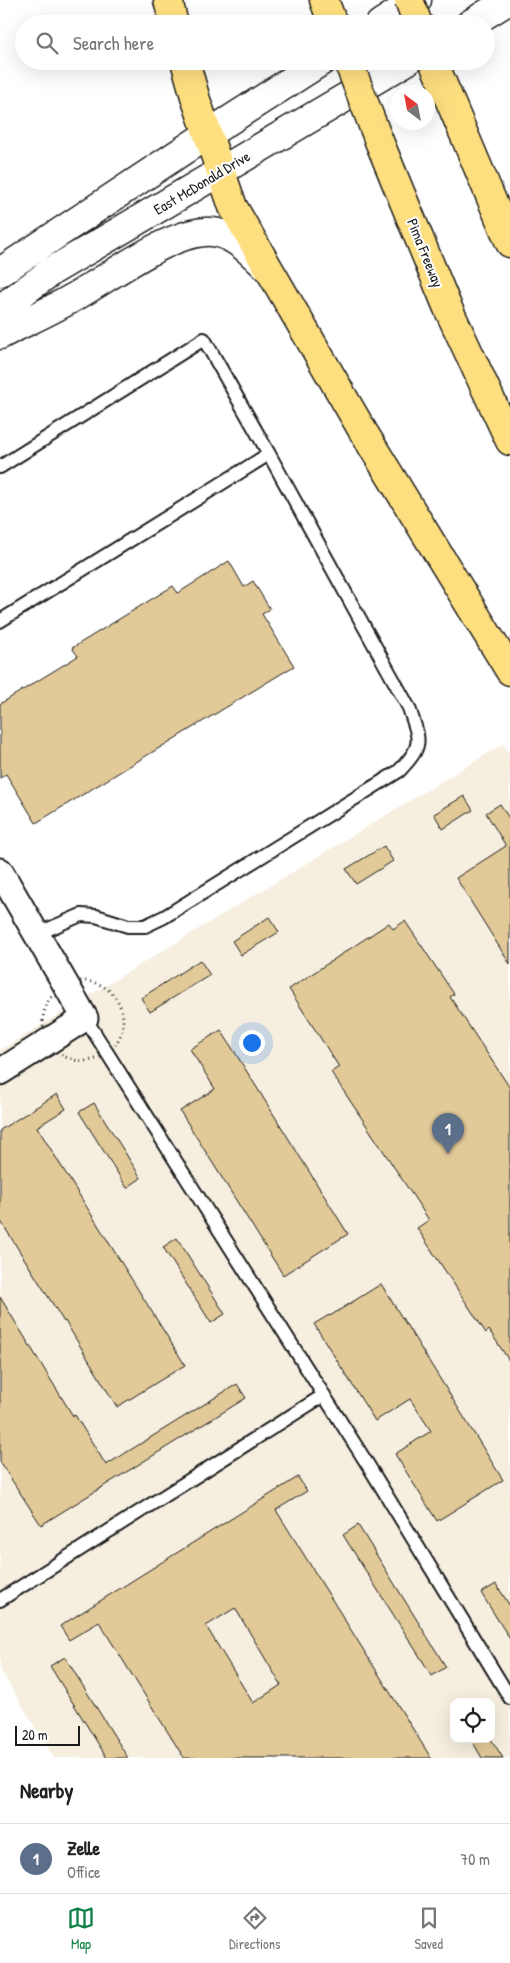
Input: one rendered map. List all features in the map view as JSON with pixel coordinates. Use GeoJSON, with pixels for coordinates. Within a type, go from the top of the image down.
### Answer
{"type":"FeatureCollection","features":[{"type":"Feature","properties":{"kind":"highway"},"geometry":{"type":"LineString","coordinates":[[168,0],[172,15]]}},
{"type":"Feature","properties":{"kind":"highway"},"geometry":{"type":"LineString","coordinates":[[324,0],[330,15]]}},
{"type":"Feature","properties":{"kind":"highway"},"geometry":{"type":"LineString","coordinates":[[409,0],[415,15]]}},
{"type":"Feature","properties":{"kind":"highway"},"geometry":{"type":"LineString","coordinates":[[188,70],[233,207],[399,492],[510,671]]}},
{"type":"Feature","properties":{"kind":"highway","name":"Pima Freeway"},"geometry":{"type":"LineString","coordinates":[[351,70],[447,306],[510,441]]}},
{"type":"Feature","properties":{"kind":"highway"},"geometry":{"type":"LineString","coordinates":[[438,70],[510,243]]}},
{"type":"Feature","properties":{"kind":"main road"},"geometry":{"type":"LineString","coordinates":[[394,15],[417,0]]}},
{"type":"Feature","properties":{"kind":"main road"},"geometry":{"type":"LineString","coordinates":[[485,15],[509,0]]}},
{"type":"Feature","properties":{"kind":"main road"},"geometry":{"type":"LineString","coordinates":[[0,272],[308,70]]}},
{"type":"Feature","properties":{"kind":"main road","name":"East McDonald Drive"},"geometry":{"type":"LineString","coordinates":[[0,309],[52,271],[392,70]]}},
{"type":"Feature","properties":{"kind":"main road"},"geometry":{"type":"LineString","coordinates":[[0,335],[68,300],[163,244],[188,234],[207,232],[226,235],[248,248],[269,271]]}},
{"type":"Feature","properties":{"kind":"street"},"geometry":{"type":"LineString","coordinates":[[0,871],[85,1018],[0,1072]]}},
{"type":"Feature","properties":{"kind":"lane"},"geometry":{"type":"LineString","coordinates":[[0,467],[204,339],[409,708],[418,736],[414,755],[399,771],[164,917],[145,926],[128,926],[96,916],[81,915],[37,934]]}},
{"type":"Feature","properties":{"kind":"lane"},"geometry":{"type":"LineString","coordinates":[[0,621],[269,454]]}},
{"type":"Feature","properties":{"kind":"lane"},"geometry":{"type":"LineString","coordinates":[[85,1018],[324,1395],[510,1698]]}},
{"type":"Feature","properties":{"kind":"lane"},"geometry":{"type":"LineString","coordinates":[[0,1600],[324,1395]]}},
{"type":"Feature","properties":{"kind":"shaded area"},"geometry":{"type":"Polygon","coordinates":[[[503,744],[510,755],[510,1758],[54,1758],[0,1669],[0,1050],[503,744]]]}},
{"type":"Feature","properties":{"kind":"building"},"geometry":{"type":"Polygon","coordinates":[[[229,561],[244,587],[253,581],[270,609],[262,614],[294,666],[36,823],[6,774],[0,778],[0,704],[78,656],[72,648],[173,586],[178,593],[229,561]]]}},
{"type":"Feature","properties":{"kind":"building"},"geometry":{"type":"Polygon","coordinates":[[[464,796],[473,810],[443,829],[434,814],[464,796]]]}},
{"type":"Feature","properties":{"kind":"building"},"geometry":{"type":"Polygon","coordinates":[[[500,804],[510,820],[510,964],[456,878],[506,846],[486,813],[500,804]]]}},
{"type":"Feature","properties":{"kind":"building"},"geometry":{"type":"Polygon","coordinates":[[[384,846],[393,861],[356,884],[346,869],[384,846]]]}},
{"type":"Feature","properties":{"kind":"building"},"geometry":{"type":"Polygon","coordinates":[[[269,917],[279,932],[241,955],[232,941],[269,917]]]}},
{"type":"Feature","properties":{"kind":"building"},"geometry":{"type":"Polygon","coordinates":[[[405,921],[454,994],[450,997],[510,1088],[510,1362],[489,1330],[486,1333],[417,1228],[429,1220],[331,1072],[339,1067],[289,989],[389,923],[393,929],[405,921]]]}},
{"type":"Feature","properties":{"kind":"building"},"geometry":{"type":"Polygon","coordinates":[[[200,960],[210,975],[150,1012],[141,998],[200,960]]]}},
{"type":"Feature","properties":{"kind":"building"},"geometry":{"type":"Polygon","coordinates":[[[221,1030],[348,1234],[283,1275],[180,1111],[215,1089],[190,1049],[221,1030]]]}},
{"type":"Feature","properties":{"kind":"building"},"geometry":{"type":"Polygon","coordinates":[[[57,1094],[66,1109],[37,1127],[185,1365],[117,1407],[65,1321],[0,1220],[0,1130],[57,1094]]]}},
{"type":"Feature","properties":{"kind":"building"},"geometry":{"type":"Polygon","coordinates":[[[94,1103],[141,1178],[127,1188],[79,1112],[94,1103]]]}},
{"type":"Feature","properties":{"kind":"building"},"geometry":{"type":"Polygon","coordinates":[[[177,1238],[225,1314],[211,1323],[163,1247],[177,1238]]]}},
{"type":"Feature","properties":{"kind":"building"},"geometry":{"type":"Polygon","coordinates":[[[381,1284],[503,1480],[437,1521],[395,1454],[431,1431],[410,1399],[375,1421],[314,1324],[381,1284]]]}},
{"type":"Feature","properties":{"kind":"building"},"geometry":{"type":"Polygon","coordinates":[[[0,1297],[73,1416],[75,1415],[106,1465],[237,1384],[246,1398],[41,1525],[0,1462],[0,1297]]]}},
{"type":"Feature","properties":{"kind":"building"},"geometry":{"type":"Polygon","coordinates":[[[298,1477],[307,1491],[276,1510],[431,1758],[184,1758],[99,1622],[69,1640],[60,1626],[298,1477]],[[235,1608],[206,1626],[253,1703],[281,1685],[235,1608]]]}},
{"type":"Feature","properties":{"kind":"building"},"geometry":{"type":"Polygon","coordinates":[[[358,1525],[446,1667],[432,1676],[343,1535],[358,1525]]]}},
{"type":"Feature","properties":{"kind":"building"},"geometry":{"type":"Polygon","coordinates":[[[496,1584],[510,1606],[510,1639],[481,1593],[496,1584]]]}},
{"type":"Feature","properties":{"kind":"building"},"geometry":{"type":"Polygon","coordinates":[[[65,1657],[128,1758],[107,1758],[50,1666],[65,1657]]]}},
{"type":"Feature","properties":{"kind":"building"},"geometry":{"type":"Polygon","coordinates":[[[473,1743],[494,1743],[503,1758],[482,1758],[473,1743]]]}},
{"type":"Feature","properties":{"kind":"place","name":"Zelle"},"geometry":{"type":"Point","coordinates":[448,1154]}}]}
